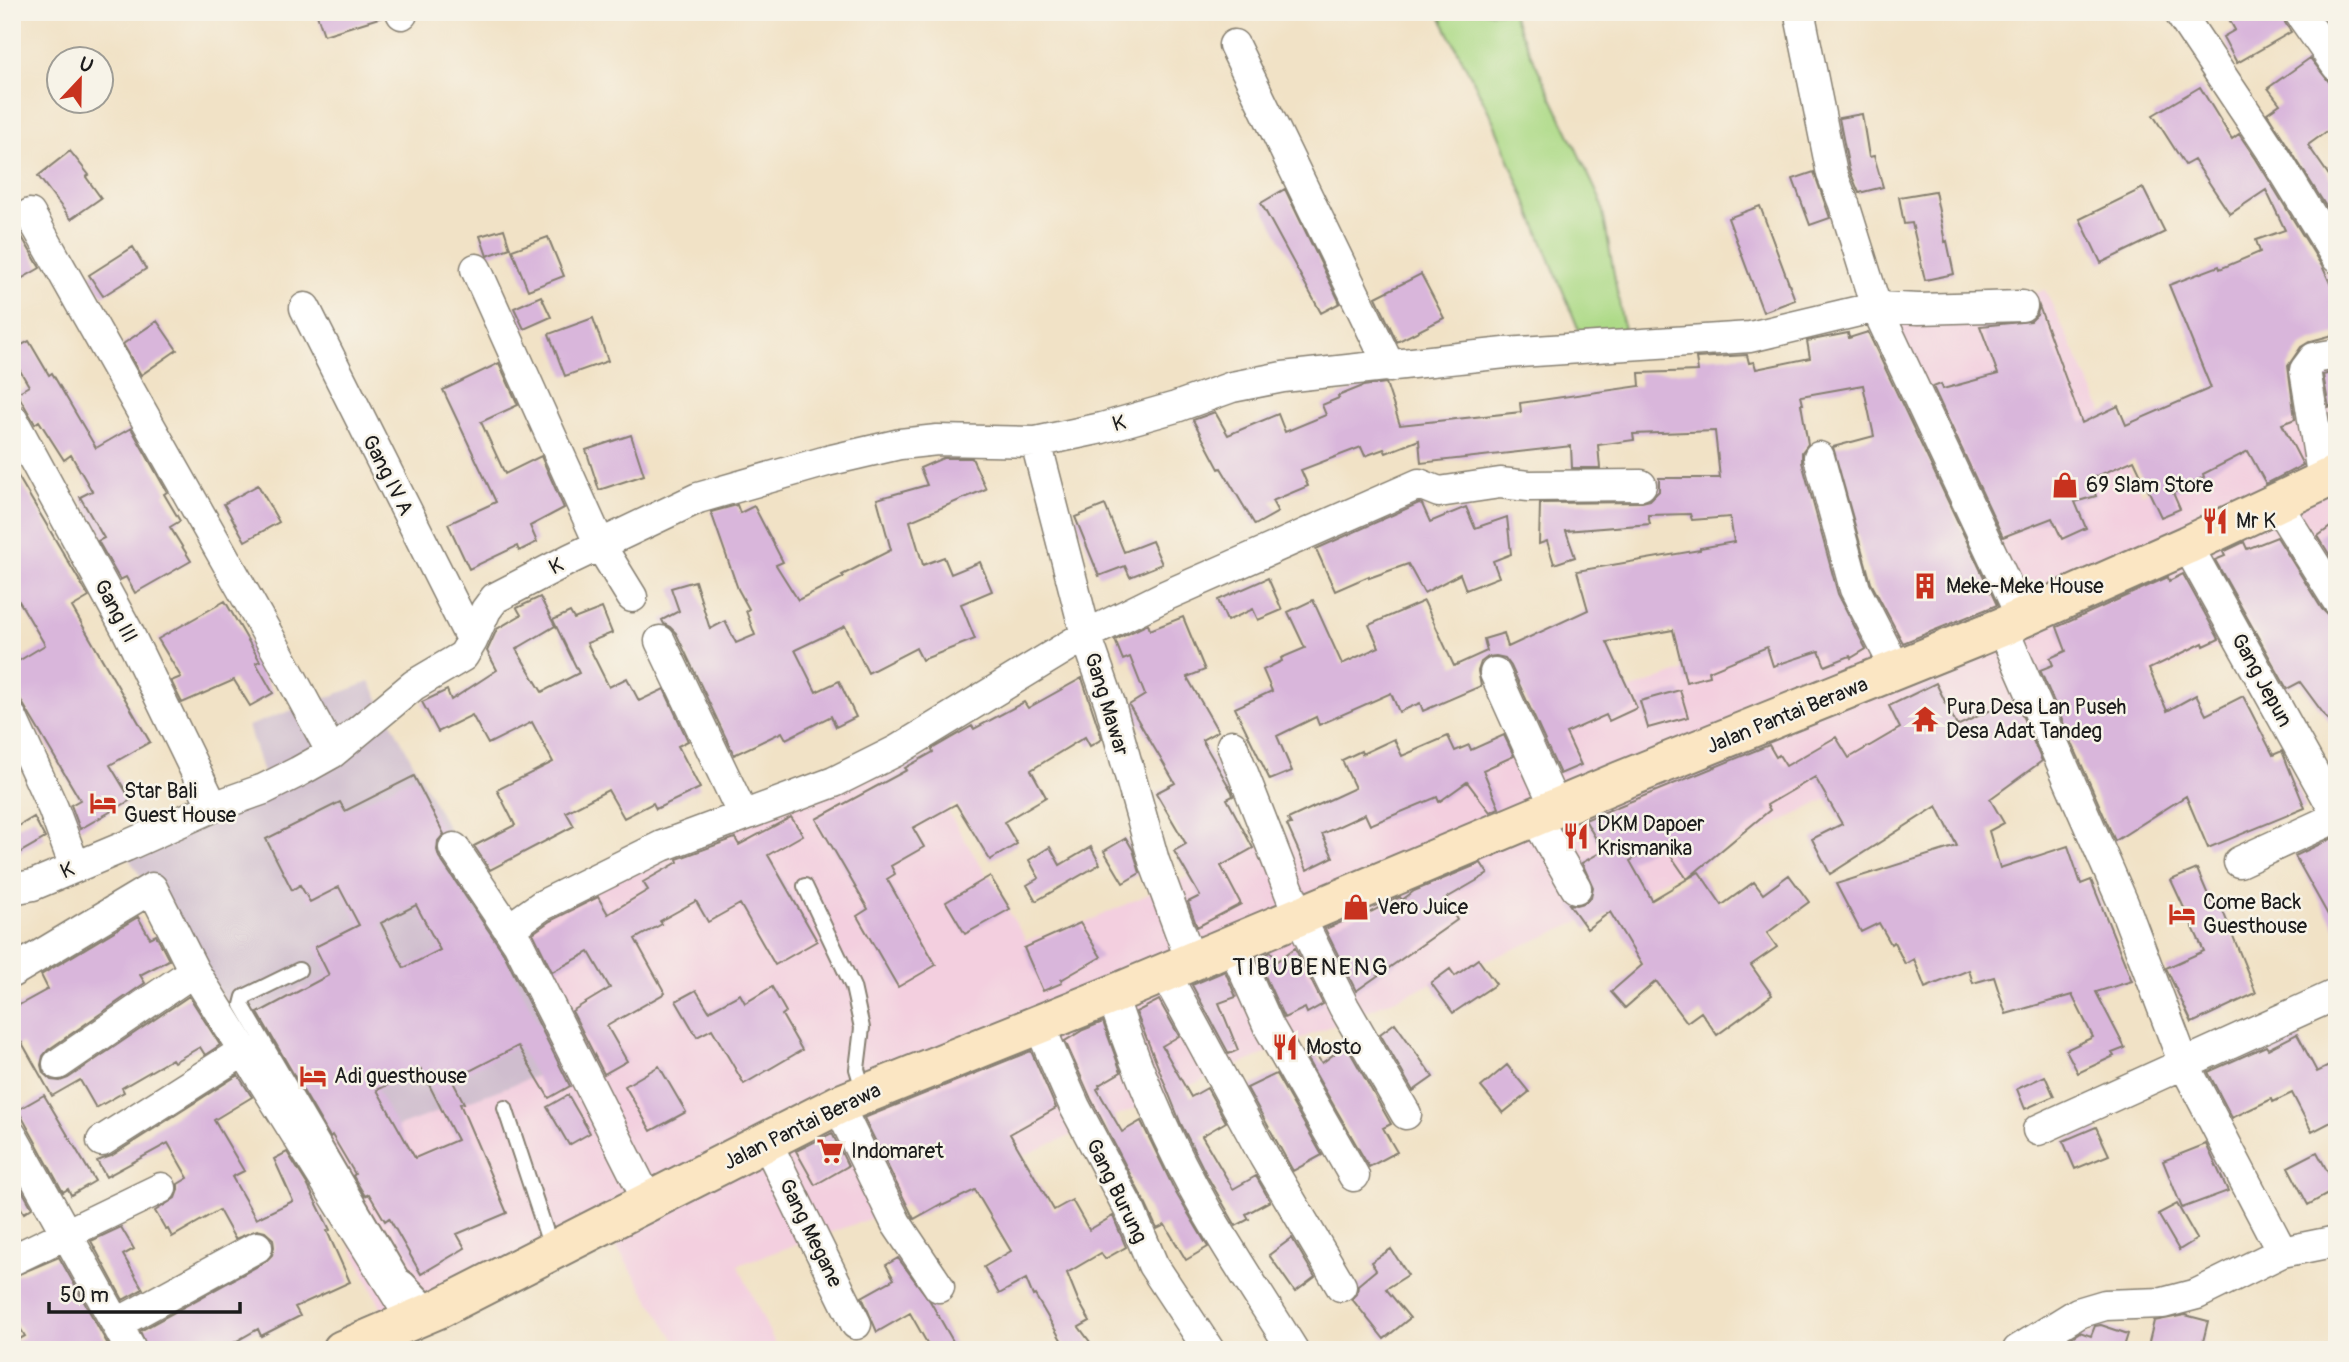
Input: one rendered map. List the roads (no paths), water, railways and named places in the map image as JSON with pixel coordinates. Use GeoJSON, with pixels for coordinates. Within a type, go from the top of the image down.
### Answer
{"type":"FeatureCollection","features":[{"type":"Feature","properties":{"kind":"street"},"geometry":{"type":"LineString","coordinates":[[2179,12],[2271,150],[2337,258]]}},
{"type":"Feature","properties":{"kind":"street"},"geometry":{"type":"LineString","coordinates":[[2300,12],[2337,66]]}},
{"type":"Feature","properties":{"kind":"street"},"geometry":{"type":"LineString","coordinates":[[1801,20],[1832,174],[1876,307],[2012,623],[2184,1064],[2283,1252]]}},
{"type":"Feature","properties":{"kind":"street"},"geometry":{"type":"LineString","coordinates":[[1234,45],[1390,367]]}},
{"type":"Feature","properties":{"kind":"street"},"geometry":{"type":"LineString","coordinates":[[30,214],[332,752]]}},
{"type":"Feature","properties":{"kind":"street"},"geometry":{"type":"LineString","coordinates":[[476,269],[600,545],[632,597]]}},
{"type":"Feature","properties":{"kind":"street","name":"K"},"geometry":{"type":"LineString","coordinates":[[12,890],[33,885],[213,807],[264,789],[332,752],[414,685],[463,656],[495,598],[698,498],[827,461],[900,444],[937,440],[1036,442],[1102,428],[1232,387],[1283,377],[1505,353],[1750,337],[1876,307],[1919,309],[2022,306]]}},
{"type":"Feature","properties":{"kind":"street","name":"Gang IV A"},"geometry":{"type":"LineString","coordinates":[[305,308],[472,641]]}},
{"type":"Feature","properties":{"kind":"street"},"geometry":{"type":"LineString","coordinates":[[2330,477],[2305,370],[2314,358],[2337,354]]}},
{"type":"Feature","properties":{"kind":"street","name":"Gang III"},"geometry":{"type":"LineString","coordinates":[[12,419],[128,632],[213,807]]}},
{"type":"Feature","properties":{"kind":"street","name":"Gang Mawar"},"geometry":{"type":"LineString","coordinates":[[1036,442],[1086,635],[1110,704],[1154,861],[1178,967],[1264,1156],[1341,1286]]}},
{"type":"Feature","properties":{"kind":"street"},"geometry":{"type":"LineString","coordinates":[[1819,457],[1855,589],[1897,671]]}},
{"type":"Feature","properties":{"kind":"street","name":"Jalan Pantai Berawa"},"geometry":{"type":"LineString","coordinates":[[342,1350],[425,1327],[552,1252],[766,1141],[852,1100],[1040,1025],[1545,813],[2012,623],[2187,545],[2330,477]]}},
{"type":"Feature","properties":{"kind":"street"},"geometry":{"type":"LineString","coordinates":[[510,928],[541,906],[662,846],[834,782],[897,751],[1086,635],[1167,595],[1419,484],[1439,492],[1500,483],[1529,486],[1641,485]]}},
{"type":"Feature","properties":{"kind":"street"},"geometry":{"type":"LineString","coordinates":[[2276,502],[2337,600]]}},
{"type":"Feature","properties":{"kind":"street","name":"Gang Jepun"},"geometry":{"type":"LineString","coordinates":[[2187,545],[2337,816]]}},
{"type":"Feature","properties":{"kind":"street"},"geometry":{"type":"LineString","coordinates":[[660,641],[743,815]]}},
{"type":"Feature","properties":{"kind":"street"},"geometry":{"type":"LineString","coordinates":[[1495,673],[1545,813],[1576,888]]}},
{"type":"Feature","properties":{"kind":"street"},"geometry":{"type":"LineString","coordinates":[[12,718],[75,867]]}},
{"type":"Feature","properties":{"kind":"street"},"geometry":{"type":"LineString","coordinates":[[1232,746],[1299,916],[1344,1007],[1406,1114]]}},
{"type":"Feature","properties":{"kind":"street"},"geometry":{"type":"LineString","coordinates":[[2239,862],[2337,816]]}},
{"type":"Feature","properties":{"kind":"street"},"geometry":{"type":"LineString","coordinates":[[454,848],[510,928],[649,1203]]}},
{"type":"Feature","properties":{"kind":"street"},"geometry":{"type":"LineString","coordinates":[[12,972],[152,888],[194,971],[425,1327]]}},
{"type":"Feature","properties":{"kind":"street"},"geometry":{"type":"LineString","coordinates":[[1232,944],[1269,1027],[1354,1176]]}},
{"type":"Feature","properties":{"kind":"street"},"geometry":{"type":"LineString","coordinates":[[58,1064],[194,971]]}},
{"type":"Feature","properties":{"kind":"street"},"geometry":{"type":"LineString","coordinates":[[2038,1130],[2337,994]]}},
{"type":"Feature","properties":{"kind":"street"},"geometry":{"type":"LineString","coordinates":[[1112,995],[1164,1129],[1205,1208],[1293,1350]]}},
{"type":"Feature","properties":{"kind":"street","name":"Gang Burung"},"geometry":{"type":"LineString","coordinates":[[1040,1025],[1075,1107],[1130,1213],[1153,1265],[1209,1350]]}},
{"type":"Feature","properties":{"kind":"street"},"geometry":{"type":"LineString","coordinates":[[102,1141],[245,1050]]}},
{"type":"Feature","properties":{"kind":"street"},"geometry":{"type":"LineString","coordinates":[[852,1100],[896,1223],[939,1287]]}},
{"type":"Feature","properties":{"kind":"street"},"geometry":{"type":"LineString","coordinates":[[12,1136],[131,1350]]}},
{"type":"Feature","properties":{"kind":"street","name":"Gang Megane"},"geometry":{"type":"LineString","coordinates":[[766,1141],[856,1324]]}},
{"type":"Feature","properties":{"kind":"street"},"geometry":{"type":"LineString","coordinates":[[12,1260],[160,1188]]}},
{"type":"Feature","properties":{"kind":"street"},"geometry":{"type":"LineString","coordinates":[[2018,1350],[2078,1312],[2105,1305],[2164,1303],[2197,1294],[2283,1252],[2337,1241]]}},
{"type":"Feature","properties":{"kind":"street"},"geometry":{"type":"LineString","coordinates":[[118,1323],[257,1247]]}},
{"type":"Feature","properties":{"kind":"lane"},"geometry":{"type":"LineString","coordinates":[[805,886],[853,986],[862,1028],[852,1100]]}},
{"type":"Feature","properties":{"kind":"lane"},"geometry":{"type":"LineString","coordinates":[[299,970],[244,998],[242,1005],[401,1276],[408,1280],[425,1327]]}},
{"type":"Feature","properties":{"kind":"lane"},"geometry":{"type":"LineString","coordinates":[[505,1108],[552,1252]]}},
{"type":"Feature","properties":{"kind":"place","name":"69 Slam Store"},"geometry":{"type":"Point","coordinates":[2065,485]}},
{"type":"Feature","properties":{"kind":"place","name":"Mr K"},"geometry":{"type":"Point","coordinates":[2215,521]}},
{"type":"Feature","properties":{"kind":"place","name":"Meke-Meke House"},"geometry":{"type":"Point","coordinates":[1925,586]}},
{"type":"Feature","properties":{"kind":"place","name":"Pura Desa Lan Puseh Desa Adat Tandeg"},"geometry":{"type":"Point","coordinates":[1925,719]}},
{"type":"Feature","properties":{"kind":"place","name":"Star Bali Guest House"},"geometry":{"type":"Point","coordinates":[103,803]}},
{"type":"Feature","properties":{"kind":"place","name":"DKM Dapoer Krismanika"},"geometry":{"type":"Point","coordinates":[1576,836]}},
{"type":"Feature","properties":{"kind":"place","name":"Vero Juice"},"geometry":{"type":"Point","coordinates":[1356,907]}},
{"type":"Feature","properties":{"kind":"place","name":"Come Back Guesthouse"},"geometry":{"type":"Point","coordinates":[2182,914]}},
{"type":"Feature","properties":{"kind":"place","name":"Mosto"},"geometry":{"type":"Point","coordinates":[1285,1047]}},
{"type":"Feature","properties":{"kind":"place","name":"Adi guesthouse"},"geometry":{"type":"Point","coordinates":[313,1076]}},
{"type":"Feature","properties":{"kind":"place","name":"Indomaret"},"geometry":{"type":"Point","coordinates":[830,1151]}},
{"type":"Feature","properties":{"kind":"district","name":"TIBUBENENG"},"geometry":{"type":"Point","coordinates":[1311,967]}}]}
